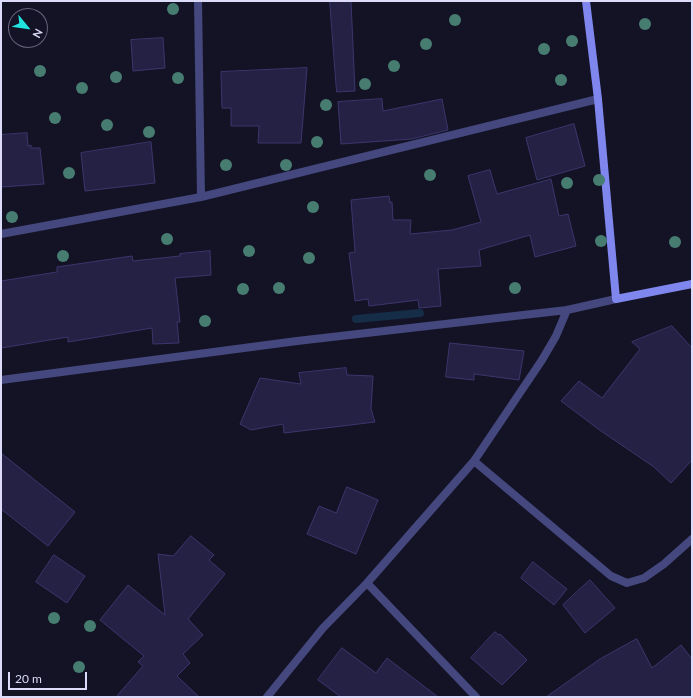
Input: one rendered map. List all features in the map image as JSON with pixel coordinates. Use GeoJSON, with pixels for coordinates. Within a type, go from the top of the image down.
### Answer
{"type":"FeatureCollection","features":[{"type":"Feature","properties":{"kind":"street"},"geometry":{"type":"LineString","coordinates":[[198,1],[201,196]]}},
{"type":"Feature","properties":{"kind":"street"},"geometry":{"type":"LineString","coordinates":[[586,1],[598,99],[616,299]]}},
{"type":"Feature","properties":{"kind":"street"},"geometry":{"type":"LineString","coordinates":[[1,234],[201,196],[598,99]]}},
{"type":"Feature","properties":{"kind":"street"},"geometry":{"type":"LineString","coordinates":[[1,380],[297,341],[567,310],[691,285]]}},
{"type":"Feature","properties":{"kind":"street"},"geometry":{"type":"LineString","coordinates":[[267,697],[323,628],[367,583],[474,461],[542,360],[556,336],[567,310]]}},
{"type":"Feature","properties":{"kind":"street"},"geometry":{"type":"LineString","coordinates":[[474,461],[611,576],[627,583],[644,578],[664,564],[692,540]]}},
{"type":"Feature","properties":{"kind":"street"},"geometry":{"type":"LineString","coordinates":[[367,583],[476,697]]}},
{"type":"Feature","properties":{"kind":"building"},"geometry":{"type":"Polygon","coordinates":[[[330,1],[351,1],[355,91],[337,92],[330,1]]]}},
{"type":"Feature","properties":{"kind":"building"},"geometry":{"type":"Polygon","coordinates":[[[163,38],[165,68],[133,71],[131,40],[163,38]]]}},
{"type":"Feature","properties":{"kind":"building"},"geometry":{"type":"Polygon","coordinates":[[[307,68],[301,143],[258,143],[259,126],[231,126],[231,108],[222,108],[221,72],[307,68]]]}},
{"type":"Feature","properties":{"kind":"building"},"geometry":{"type":"Polygon","coordinates":[[[382,99],[383,111],[442,99],[448,130],[412,139],[341,144],[338,102],[382,99]]]}},
{"type":"Feature","properties":{"kind":"building"},"geometry":{"type":"Polygon","coordinates":[[[574,124],[585,166],[537,180],[526,138],[574,124]]]}},
{"type":"Feature","properties":{"kind":"building"},"geometry":{"type":"Polygon","coordinates":[[[27,133],[28,146],[31,145],[31,148],[40,148],[44,184],[1,187],[1,135],[27,133]]]}},
{"type":"Feature","properties":{"kind":"building"},"geometry":{"type":"Polygon","coordinates":[[[151,142],[155,183],[85,191],[81,153],[151,142]]]}},
{"type":"Feature","properties":{"kind":"building"},"geometry":{"type":"Polygon","coordinates":[[[490,170],[497,194],[551,179],[559,216],[568,214],[576,246],[535,257],[530,235],[479,250],[481,266],[438,269],[441,306],[419,308],[418,300],[369,306],[368,299],[355,301],[349,253],[355,252],[351,200],[389,196],[390,203],[392,202],[393,220],[411,220],[410,234],[452,230],[481,222],[468,176],[490,170]]]}},
{"type":"Feature","properties":{"kind":"building"},"geometry":{"type":"Polygon","coordinates":[[[210,251],[211,275],[175,278],[180,322],[177,322],[179,343],[153,344],[152,328],[68,342],[68,337],[1,348],[1,281],[57,272],[57,267],[132,256],[133,261],[210,251]]]}},
{"type":"Feature","properties":{"kind":"building"},"geometry":{"type":"Polygon","coordinates":[[[672,326],[692,348],[692,460],[671,483],[654,467],[601,431],[561,401],[579,381],[602,398],[640,349],[632,342],[672,326]]]}},
{"type":"Feature","properties":{"kind":"building"},"geometry":{"type":"Polygon","coordinates":[[[450,343],[524,351],[519,380],[474,374],[474,380],[446,377],[450,343]]]}},
{"type":"Feature","properties":{"kind":"building"},"geometry":{"type":"Polygon","coordinates":[[[346,368],[347,375],[373,376],[371,409],[375,422],[284,433],[283,424],[251,430],[240,424],[260,378],[301,384],[299,373],[346,368]]]}},
{"type":"Feature","properties":{"kind":"building"},"geometry":{"type":"Polygon","coordinates":[[[1,453],[75,512],[48,546],[1,509],[1,453]]]}},
{"type":"Feature","properties":{"kind":"building"},"geometry":{"type":"Polygon","coordinates":[[[347,487],[378,500],[356,554],[307,534],[319,506],[336,513],[347,487]]]}},
{"type":"Feature","properties":{"kind":"building"},"geometry":{"type":"Polygon","coordinates":[[[191,536],[214,555],[209,560],[225,574],[188,619],[203,635],[183,654],[190,663],[177,676],[199,697],[116,697],[143,666],[138,662],[144,656],[100,620],[128,585],[165,615],[158,554],[173,556],[191,536]]]}},
{"type":"Feature","properties":{"kind":"building"},"geometry":{"type":"Polygon","coordinates":[[[54,555],[85,576],[67,603],[36,582],[54,555]]]}},
{"type":"Feature","properties":{"kind":"building"},"geometry":{"type":"Polygon","coordinates":[[[533,562],[567,589],[554,605],[521,578],[533,562]]]}},
{"type":"Feature","properties":{"kind":"building"},"geometry":{"type":"Polygon","coordinates":[[[590,580],[615,608],[585,633],[563,605],[590,580]]]}},
{"type":"Feature","properties":{"kind":"building"},"geometry":{"type":"Polygon","coordinates":[[[495,632],[499,635],[500,634],[527,660],[502,685],[471,658],[495,632]]]}},
{"type":"Feature","properties":{"kind":"building"},"geometry":{"type":"Polygon","coordinates":[[[637,639],[652,668],[681,645],[692,659],[692,697],[546,697],[600,659],[637,639]]]}},
{"type":"Feature","properties":{"kind":"building"},"geometry":{"type":"Polygon","coordinates":[[[342,648],[376,673],[387,658],[438,697],[341,697],[318,680],[342,648]]]}},
{"type":"Feature","properties":{"kind":"waterway"},"geometry":{"type":"LineString","coordinates":[[356,319],[420,313]]}}]}
